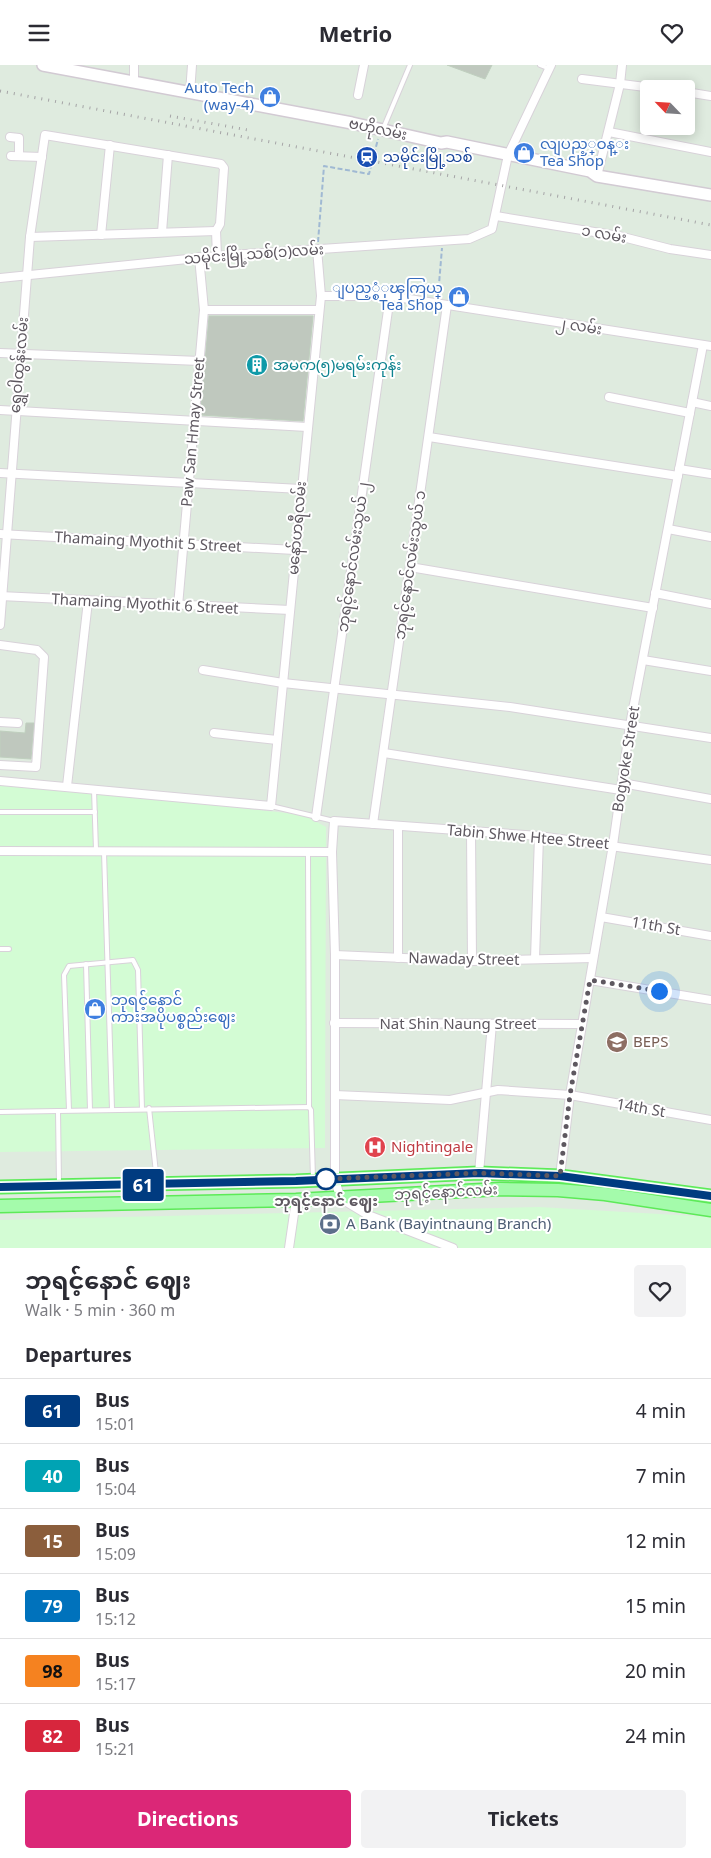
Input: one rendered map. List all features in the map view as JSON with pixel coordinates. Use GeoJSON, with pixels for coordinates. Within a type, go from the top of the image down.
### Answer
{"type":"FeatureCollection","features":[{"type":"Feature","properties":{"kind":"main road","name":"ဗဟိုလမ်း"},"geometry":{"type":"LineString","coordinates":[[43,65],[75,68],[380,134],[441,143],[447,142],[507,158],[590,171],[597,176],[711,195]]}},
{"type":"Feature","properties":{"kind":"main road","name":"ဘုရင့်နောင်လမ်း"},"geometry":{"type":"LineString","coordinates":[[0,1187],[296,1181],[479,1173],[560,1176],[711,1196]]}},
{"type":"Feature","properties":{"kind":"main road"},"geometry":{"type":"LineString","coordinates":[[296,1181],[296,1200]]}},
{"type":"Feature","properties":{"kind":"main road","name":"ဘုရင့်နောင်လမ်း"},"geometry":{"type":"LineString","coordinates":[[0,1206],[296,1200],[500,1189],[558,1190],[605,1194],[711,1210]]}},
{"type":"Feature","properties":{"kind":"street"},"geometry":{"type":"LineString","coordinates":[[134,65],[134,82]]}},
{"type":"Feature","properties":{"kind":"street"},"geometry":{"type":"LineString","coordinates":[[190,93],[192,65]]}},
{"type":"Feature","properties":{"kind":"street"},"geometry":{"type":"LineString","coordinates":[[358,95],[364,65]]}},
{"type":"Feature","properties":{"kind":"street"},"geometry":{"type":"LineString","coordinates":[[597,176],[620,84],[622,65]]}},
{"type":"Feature","properties":{"kind":"street"},"geometry":{"type":"LineString","coordinates":[[497,216],[507,158],[550,67]]}},
{"type":"Feature","properties":{"kind":"street"},"geometry":{"type":"LineString","coordinates":[[582,79],[640,86]]}},
{"type":"Feature","properties":{"kind":"street"},"geometry":{"type":"LineString","coordinates":[[695,93],[711,96]]}},
{"type":"Feature","properties":{"kind":"street"},"geometry":{"type":"LineString","coordinates":[[609,132],[711,152]]}},
{"type":"Feature","properties":{"kind":"street","name":"ရွှေဝါထွန်းလမ်း"},"geometry":{"type":"LineString","coordinates":[[0,625],[3,534],[11,473],[26,276],[45,135],[110,145]]}},
{"type":"Feature","properties":{"kind":"street"},"geometry":{"type":"LineString","coordinates":[[10,137],[19,138],[15,156],[42,157]]}},
{"type":"Feature","properties":{"kind":"street"},"geometry":{"type":"LineString","coordinates":[[101,235],[110,145],[168,155],[223,166],[220,224],[216,231],[217,256]]}},
{"type":"Feature","properties":{"kind":"street"},"geometry":{"type":"LineString","coordinates":[[162,233],[168,155]]}},
{"type":"Feature","properties":{"kind":"street","name":"သမိုင်းမြို့သစ်(၁)လမ်း"},"geometry":{"type":"LineString","coordinates":[[0,278],[199,257],[469,239],[492,229],[497,216]]}},
{"type":"Feature","properties":{"kind":"street","name":"၁ လမ်း"},"geometry":{"type":"LineString","coordinates":[[497,216],[620,236],[670,249],[711,255]]}},
{"type":"Feature","properties":{"kind":"street"},"geometry":{"type":"LineString","coordinates":[[30,237],[216,231]]}},
{"type":"Feature","properties":{"kind":"street","name":"မနော်ဟရီလမ်း"},"geometry":{"type":"LineString","coordinates":[[271,806],[321,296],[317,249]]}},
{"type":"Feature","properties":{"kind":"street","name":"Paw San Hmay Street"},"geometry":{"type":"LineString","coordinates":[[178,606],[204,310],[199,257]]}},
{"type":"Feature","properties":{"kind":"street","name":"၂ လမ်း"},"geometry":{"type":"LineString","coordinates":[[321,296],[390,297],[707,346]]}},
{"type":"Feature","properties":{"kind":"street","name":"ဘုရင့်နောင်လမ်းသွယ် ၂"},"geometry":{"type":"LineString","coordinates":[[316,817],[390,297]]}},
{"type":"Feature","properties":{"kind":"street","name":"ဘုရင့်နောင်လမ်းသွယ် ၁"},"geometry":{"type":"LineString","coordinates":[[374,824],[447,305]]}},
{"type":"Feature","properties":{"kind":"street"},"geometry":{"type":"LineString","coordinates":[[204,310],[319,309]]}},
{"type":"Feature","properties":{"kind":"street","name":"Bogyoke Street"},"geometry":{"type":"LineString","coordinates":[[560,1176],[570,1095],[613,845],[630,725],[692,402],[707,346]]}},
{"type":"Feature","properties":{"kind":"street"},"geometry":{"type":"LineString","coordinates":[[0,353],[200,361]]}},
{"type":"Feature","properties":{"kind":"street"},"geometry":{"type":"LineString","coordinates":[[609,397],[690,413]]}},
{"type":"Feature","properties":{"kind":"street"},"geometry":{"type":"LineString","coordinates":[[692,402],[711,406]]}},
{"type":"Feature","properties":{"kind":"street"},"geometry":{"type":"LineString","coordinates":[[0,410],[307,427]]}},
{"type":"Feature","properties":{"kind":"street"},"geometry":{"type":"LineString","coordinates":[[429,437],[679,472],[711,474]]}},
{"type":"Feature","properties":{"kind":"street"},"geometry":{"type":"LineString","coordinates":[[0,473],[301,489]]}},
{"type":"Feature","properties":{"kind":"street"},"geometry":{"type":"LineString","coordinates":[[668,529],[711,537]]}},
{"type":"Feature","properties":{"kind":"street","name":"Thamaing Myothit 5 Street"},"geometry":{"type":"LineString","coordinates":[[3,534],[296,550]]}},
{"type":"Feature","properties":{"kind":"street"},"geometry":{"type":"LineString","coordinates":[[410,567],[653,607]]}},
{"type":"Feature","properties":{"kind":"street"},"geometry":{"type":"LineString","coordinates":[[656,593],[711,604]]}},
{"type":"Feature","properties":{"kind":"street","name":"Thamaing Myothit 6 Street"},"geometry":{"type":"LineString","coordinates":[[0,597],[290,610]]}},
{"type":"Feature","properties":{"kind":"street"},"geometry":{"type":"LineString","coordinates":[[67,787],[88,601]]}},
{"type":"Feature","properties":{"kind":"street"},"geometry":{"type":"LineString","coordinates":[[0,645],[37,650],[44,657],[36,767],[0,765]]}},
{"type":"Feature","properties":{"kind":"street"},"geometry":{"type":"LineString","coordinates":[[643,659],[711,671]]}},
{"type":"Feature","properties":{"kind":"street"},"geometry":{"type":"LineString","coordinates":[[203,669],[283,683],[510,707],[711,738]]}},
{"type":"Feature","properties":{"kind":"street"},"geometry":{"type":"LineString","coordinates":[[0,722],[18,723]]}},
{"type":"Feature","properties":{"kind":"street"},"geometry":{"type":"LineString","coordinates":[[214,733],[277,740]]}},
{"type":"Feature","properties":{"kind":"street"},"geometry":{"type":"LineString","coordinates":[[384,753],[711,799]]}},
{"type":"Feature","properties":{"kind":"street"},"geometry":{"type":"LineString","coordinates":[[0,781],[271,806]]}},
{"type":"Feature","properties":{"kind":"street"},"geometry":{"type":"LineString","coordinates":[[334,821],[332,852],[335,955],[334,1178],[340,1198],[368,1215],[453,1248]]}},
{"type":"Feature","properties":{"kind":"street","name":"Tabin Shwe Htee Street"},"geometry":{"type":"LineString","coordinates":[[334,821],[539,836],[711,860]]}},
{"type":"Feature","properties":{"kind":"street"},"geometry":{"type":"LineString","coordinates":[[398,826],[398,958]]}},
{"type":"Feature","properties":{"kind":"street"},"geometry":{"type":"LineString","coordinates":[[471,831],[472,961]]}},
{"type":"Feature","properties":{"kind":"street"},"geometry":{"type":"LineString","coordinates":[[535,959],[539,836]]}},
{"type":"Feature","properties":{"kind":"street"},"geometry":{"type":"LineString","coordinates":[[0,851],[332,852]]}},
{"type":"Feature","properties":{"kind":"street","name":"11th St"},"geometry":{"type":"LineString","coordinates":[[601,917],[711,936]]}},
{"type":"Feature","properties":{"kind":"street","name":"Nawaday Street"},"geometry":{"type":"LineString","coordinates":[[335,955],[472,961],[594,958]]}},
{"type":"Feature","properties":{"kind":"street"},"geometry":{"type":"LineString","coordinates":[[590,980],[711,1000]]}},
{"type":"Feature","properties":{"kind":"street","name":"Nat Shin Naung Street"},"geometry":{"type":"LineString","coordinates":[[334,1023],[582,1023]]}},
{"type":"Feature","properties":{"kind":"street"},"geometry":{"type":"LineString","coordinates":[[479,1173],[484,1093],[492,1024]]}},
{"type":"Feature","properties":{"kind":"street","name":"14th St"},"geometry":{"type":"LineString","coordinates":[[334,1095],[450,1099],[498,1090],[570,1095],[711,1120]]}},
{"type":"Feature","properties":{"kind":"street"},"geometry":{"type":"LineString","coordinates":[[289,1248],[296,1200]]}},
{"type":"Feature","properties":{"kind":"lane"},"geometry":{"type":"LineString","coordinates":[[380,134],[410,65]]}},
{"type":"Feature","properties":{"kind":"lane"},"geometry":{"type":"LineString","coordinates":[[540,65],[550,67]]}},
{"type":"Feature","properties":{"kind":"lane"},"geometry":{"type":"LineString","coordinates":[[94,789],[100,850],[112,1109]]}},
{"type":"Feature","properties":{"kind":"lane"},"geometry":{"type":"LineString","coordinates":[[271,806],[334,821]]}},
{"type":"Feature","properties":{"kind":"lane"},"geometry":{"type":"LineString","coordinates":[[0,812],[95,813]]}},
{"type":"Feature","properties":{"kind":"lane"},"geometry":{"type":"LineString","coordinates":[[308,853],[309,1107],[313,1179]]}},
{"type":"Feature","properties":{"kind":"lane"},"geometry":{"type":"LineString","coordinates":[[0,949],[9,949]]}},
{"type":"Feature","properties":{"kind":"lane"},"geometry":{"type":"LineString","coordinates":[[69,1110],[64,975],[69,966],[133,960],[136,964],[142,1109]]}},
{"type":"Feature","properties":{"kind":"lane"},"geometry":{"type":"LineString","coordinates":[[86,964],[90,1110]]}},
{"type":"Feature","properties":{"kind":"lane"},"geometry":{"type":"LineString","coordinates":[[0,1112],[309,1107]]}},
{"type":"Feature","properties":{"kind":"lane"},"geometry":{"type":"LineString","coordinates":[[150,1109],[157,1184]]}},
{"type":"Feature","properties":{"kind":"lane"},"geometry":{"type":"LineString","coordinates":[[58,1111],[59,1186]]}},
{"type":"Feature","properties":{"kind":"path"},"geometry":{"type":"LineString","coordinates":[[317,249],[324,166],[369,174],[380,134]]}},
{"type":"Feature","properties":{"kind":"path"},"geometry":{"type":"LineString","coordinates":[[437,304],[443,241]]}},
{"type":"Feature","properties":{"kind":"shaded area"},"geometry":{"type":"Polygon","coordinates":[[[0,782],[304,815],[326,827],[325,1148],[0,1152],[0,782]]]}},
{"type":"Feature","properties":{"kind":"shaded area"},"geometry":{"type":"Polygon","coordinates":[[[539,1207],[711,1217],[711,1248],[0,1248],[0,1220],[539,1207]]]}},
{"type":"Feature","properties":{"kind":"building"},"geometry":{"type":"Polygon","coordinates":[[[447,65],[492,65],[485,79],[447,65]]]}},
{"type":"Feature","properties":{"kind":"building","name":"အမက(၅)မရမ်းကုန်း"},"geometry":{"type":"Polygon","coordinates":[[[209,316],[313,316],[303,421],[200,415],[209,316]]]}},
{"type":"Feature","properties":{"kind":"building"},"geometry":{"type":"Polygon","coordinates":[[[26,723],[34,723],[31,759],[0,757],[0,731],[25,733],[26,723]]]}},
{"type":"Feature","properties":{"kind":"railway"},"geometry":{"type":"LineString","coordinates":[[0,91],[711,225]]}},
{"type":"Feature","properties":{"kind":"railway"},"geometry":{"type":"LineString","coordinates":[[170,116],[248,130]]}},
{"type":"Feature","properties":{"kind":"bus line","name":"61"},"geometry":{"type":"LineString","coordinates":[[0,1187],[296,1181],[479,1173],[560,1176],[711,1196]]}},
{"type":"Feature","properties":{"kind":"place","name":"Auto Tech (way-4)"},"geometry":{"type":"Point","coordinates":[270,97]}},
{"type":"Feature","properties":{"kind":"place","name":"လျပည့္ဝန္း Tea Shop"},"geometry":{"type":"Point","coordinates":[524,153]}},
{"type":"Feature","properties":{"kind":"place","name":"သမိုင်းမြို့သစ်"},"geometry":{"type":"Point","coordinates":[367,157]}},
{"type":"Feature","properties":{"kind":"place","name":"ျပည့္စံုၾကြယ္ Tea Shop"},"geometry":{"type":"Point","coordinates":[459,297]}},
{"type":"Feature","properties":{"kind":"place","name":"အမက(၅)မရမ်းကုန်း"},"geometry":{"type":"Point","coordinates":[257,365]}},
{"type":"Feature","properties":{"kind":"place","name":"ဘုရင့်နောင် ကားအပိုပစ္စည်းဈေး"},"geometry":{"type":"Point","coordinates":[95,1009]}},
{"type":"Feature","properties":{"kind":"place","name":"BEPS"},"geometry":{"type":"Point","coordinates":[617,1042]}},
{"type":"Feature","properties":{"kind":"place","name":"Nightingale"},"geometry":{"type":"Point","coordinates":[375,1147]}},
{"type":"Feature","properties":{"kind":"place","name":"ဘုရင့်နောင် ဈေး"},"geometry":{"type":"Point","coordinates":[326,1179]}},
{"type":"Feature","properties":{"kind":"place","name":"A Bank (Bayintnaung Branch)"},"geometry":{"type":"Point","coordinates":[330,1224]}},
{"type":"Feature","properties":{"kind":"route"},"geometry":{"type":"LineString","coordinates":[[326,1179],[324,1179],[479,1173],[560,1176],[570,1095],[590,980],[659,991]]}}]}
